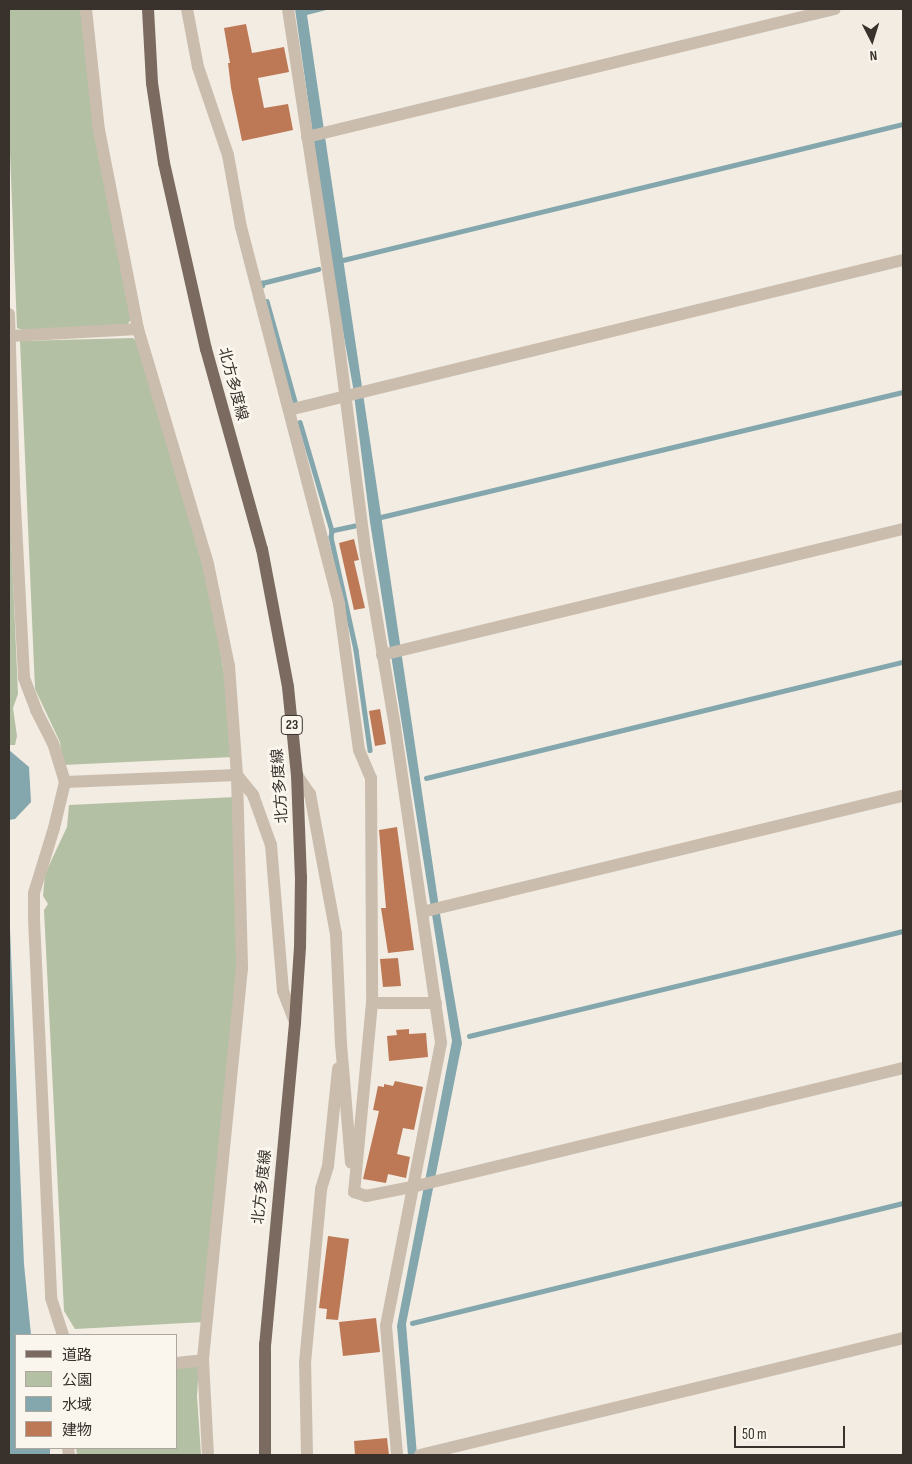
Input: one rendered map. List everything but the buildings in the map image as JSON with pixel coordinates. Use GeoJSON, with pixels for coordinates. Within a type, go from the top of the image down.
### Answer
{"type":"FeatureCollection","features":[{"type":"Feature","properties":{"kind":"main road","name":"北方多度線"},"geometry":{"type":"LineString","coordinates":[[148,9],[152,83],[164,163],[206,349],[264,558],[288,687],[297,775],[301,877],[295,1023],[265,1344],[265,1455]]}},
{"type":"Feature","properties":{"kind":"street"},"geometry":{"type":"LineString","coordinates":[[86,9],[100,130],[138,329],[208,564],[229,666],[237,775],[242,968],[203,1360],[208,1455]]}},
{"type":"Feature","properties":{"kind":"street"},"geometry":{"type":"LineString","coordinates":[[187,9],[198,68],[228,155],[241,228],[340,604],[359,750],[371,778],[372,1003],[354,1192]]}},
{"type":"Feature","properties":{"kind":"street"},"geometry":{"type":"LineString","coordinates":[[288,9],[309,137],[395,727],[425,912],[442,1043],[417,1186],[386,1326],[397,1455]]}},
{"type":"Feature","properties":{"kind":"street"},"geometry":{"type":"LineString","coordinates":[[309,137],[835,9]]}},
{"type":"Feature","properties":{"kind":"street"},"geometry":{"type":"LineString","coordinates":[[289,410],[903,260]]}},
{"type":"Feature","properties":{"kind":"street"},"geometry":{"type":"LineString","coordinates":[[9,314],[14,486],[24,678],[36,710],[53,743],[64,782],[54,828],[34,893],[51,1298],[63,1334]]}},
{"type":"Feature","properties":{"kind":"street"},"geometry":{"type":"LineString","coordinates":[[10,336],[138,329]]}},
{"type":"Feature","properties":{"kind":"street"},"geometry":{"type":"LineString","coordinates":[[384,654],[903,529]]}},
{"type":"Feature","properties":{"kind":"street"},"geometry":{"type":"LineString","coordinates":[[64,782],[237,775]]}},
{"type":"Feature","properties":{"kind":"street"},"geometry":{"type":"LineString","coordinates":[[237,775],[253,795],[271,845],[283,991],[295,1023]]}},
{"type":"Feature","properties":{"kind":"street"},"geometry":{"type":"LineString","coordinates":[[297,775],[310,794],[336,934],[341,1044],[354,1192]]}},
{"type":"Feature","properties":{"kind":"street"},"geometry":{"type":"LineString","coordinates":[[425,912],[903,796]]}},
{"type":"Feature","properties":{"kind":"street"},"geometry":{"type":"LineString","coordinates":[[372,1003],[436,1003]]}},
{"type":"Feature","properties":{"kind":"street"},"geometry":{"type":"LineString","coordinates":[[307,1455],[304,1363],[321,1189],[328,1166],[341,1044]]}},
{"type":"Feature","properties":{"kind":"street"},"geometry":{"type":"LineString","coordinates":[[354,1192],[366,1196],[417,1186],[903,1068]]}},
{"type":"Feature","properties":{"kind":"street"},"geometry":{"type":"LineString","coordinates":[[420,1455],[903,1338]]}},
{"type":"Feature","properties":{"kind":"street"},"geometry":{"type":"LineString","coordinates":[[178,1363],[203,1360]]}},
{"type":"Feature","properties":{"kind":"green space"},"geometry":{"type":"Polygon","coordinates":[[[9,9],[82,9],[132,318],[127,325],[26,331],[17,328],[9,127],[9,9]]]}},
{"type":"Feature","properties":{"kind":"green space"},"geometry":{"type":"Polygon","coordinates":[[[133,338],[140,345],[193,527],[213,609],[225,679],[233,757],[63,765],[60,742],[35,689],[20,341],[133,338]]]}},
{"type":"Feature","properties":{"kind":"green space"},"geometry":{"type":"Polygon","coordinates":[[[9,488],[18,694],[13,708],[17,736],[15,745],[9,745],[9,488]]]}},
{"type":"Feature","properties":{"kind":"green space"},"geometry":{"type":"Polygon","coordinates":[[[236,797],[238,969],[204,1322],[75,1329],[64,1311],[44,910],[48,904],[43,896],[45,874],[67,827],[69,805],[236,797]]]}},
{"type":"Feature","properties":{"kind":"green space"},"geometry":{"type":"Polygon","coordinates":[[[199,1365],[197,1396],[201,1455],[77,1455],[76,1449],[178,1449],[178,1367],[199,1365]]]}},
{"type":"Feature","properties":{"kind":"water"},"geometry":{"type":"Polygon","coordinates":[[[295,9],[330,9],[307,15],[440,914],[462,1043],[406,1324],[417,1455],[408,1455],[397,1326],[452,1041],[370,522],[353,387],[333,276],[295,9]]]}},
{"type":"Feature","properties":{"kind":"water"},"geometry":{"type":"Polygon","coordinates":[[[9,750],[29,767],[31,802],[15,819],[9,820],[9,750]]]}},
{"type":"Feature","properties":{"kind":"water"},"geometry":{"type":"Polygon","coordinates":[[[9,904],[24,1264],[31,1334],[15,1334],[15,1449],[50,1449],[50,1455],[9,1455],[9,904]]]}},
{"type":"Feature","properties":{"kind":"waterway"},"geometry":{"type":"LineString","coordinates":[[343,260],[903,124]]}},
{"type":"Feature","properties":{"kind":"waterway"},"geometry":{"type":"LineString","coordinates":[[262,286],[262,283],[318,269]]}},
{"type":"Feature","properties":{"kind":"waterway"},"geometry":{"type":"LineString","coordinates":[[267,301],[295,401]]}},
{"type":"Feature","properties":{"kind":"waterway"},"geometry":{"type":"LineString","coordinates":[[381,517],[903,392]]}},
{"type":"Feature","properties":{"kind":"waterway"},"geometry":{"type":"LineString","coordinates":[[300,422],[332,531]]}},
{"type":"Feature","properties":{"kind":"waterway"},"geometry":{"type":"LineString","coordinates":[[355,526],[332,531],[331,537],[356,650],[370,750]]}},
{"type":"Feature","properties":{"kind":"waterway"},"geometry":{"type":"LineString","coordinates":[[426,778],[903,662]]}},
{"type":"Feature","properties":{"kind":"waterway"},"geometry":{"type":"LineString","coordinates":[[469,1036],[903,931]]}},
{"type":"Feature","properties":{"kind":"waterway"},"geometry":{"type":"LineString","coordinates":[[412,1323],[903,1203]]}}]}
